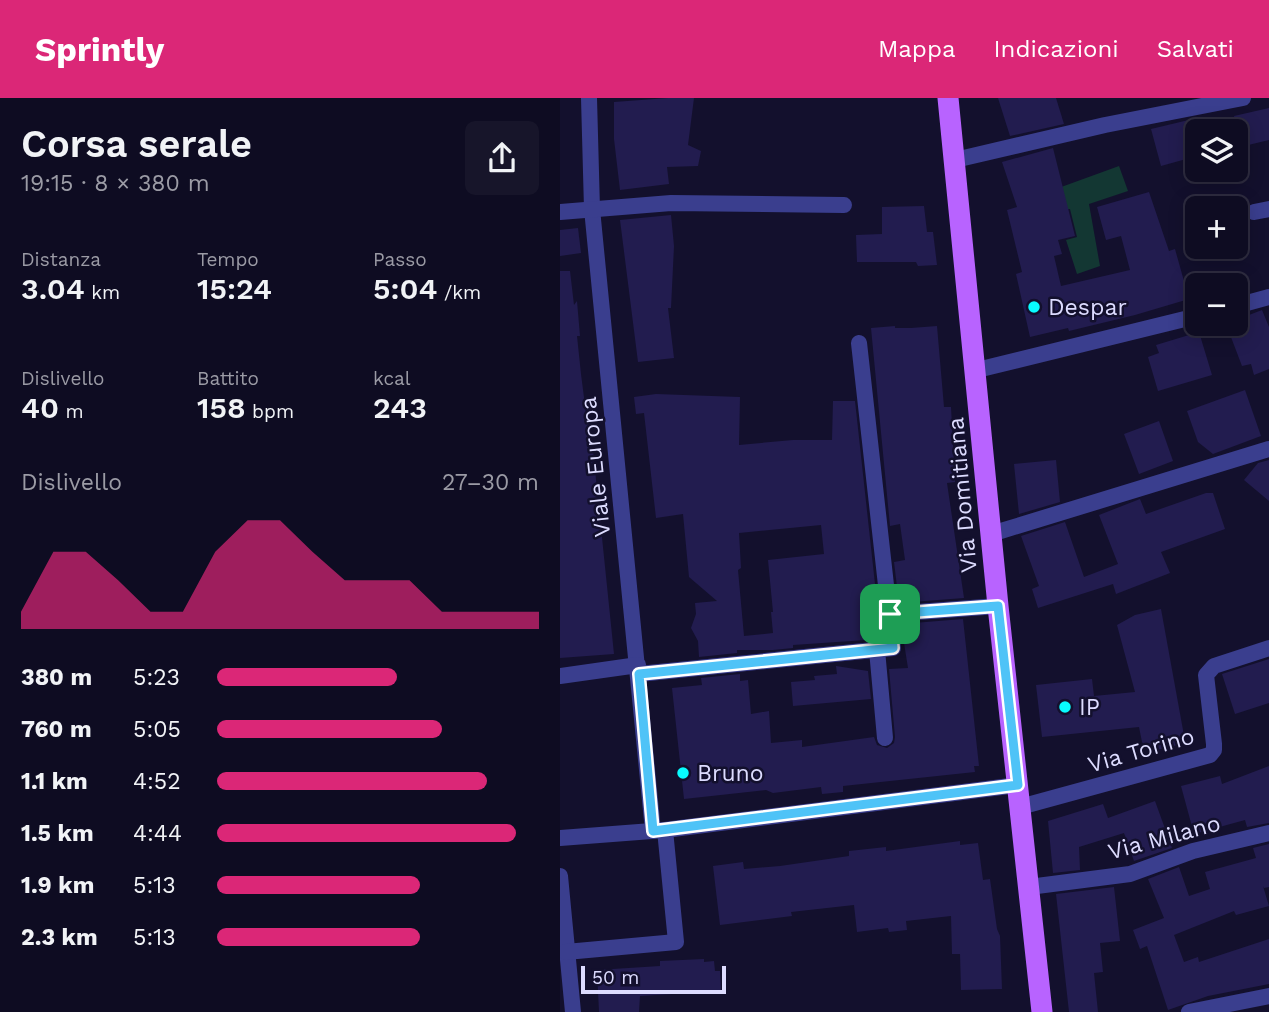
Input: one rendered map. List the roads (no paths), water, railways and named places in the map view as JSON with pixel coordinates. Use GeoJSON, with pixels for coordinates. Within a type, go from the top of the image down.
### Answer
{"type":"FeatureCollection","features":[{"type":"Feature","properties":{"kind":"main road","name":"Via Domitiana"},"geometry":{"type":"LineString","coordinates":[[948,98],[998,606],[1042,1012]]}},
{"type":"Feature","properties":{"kind":"street","name":"Viale Europa"},"geometry":{"type":"LineString","coordinates":[[566,952],[676,942],[638,670],[592,209],[589,98]]}},
{"type":"Feature","properties":{"kind":"street"},"geometry":{"type":"LineString","coordinates":[[955,160],[1105,125],[1242,98]]}},
{"type":"Feature","properties":{"kind":"street"},"geometry":{"type":"LineString","coordinates":[[560,212],[671,203],[844,205]]}},
{"type":"Feature","properties":{"kind":"street"},"geometry":{"type":"LineString","coordinates":[[1248,303],[1269,297]]}},
{"type":"Feature","properties":{"kind":"street"},"geometry":{"type":"LineString","coordinates":[[976,370],[1185,319]]}},
{"type":"Feature","properties":{"kind":"street"},"geometry":{"type":"LineString","coordinates":[[560,676],[893,648],[859,343]]}},
{"type":"Feature","properties":{"kind":"street"},"geometry":{"type":"LineString","coordinates":[[991,534],[1269,449]]}},
{"type":"Feature","properties":{"kind":"street"},"geometry":{"type":"LineString","coordinates":[[890,614],[998,606]]}},
{"type":"Feature","properties":{"kind":"street","name":"Via Torino"},"geometry":{"type":"LineString","coordinates":[[1020,807],[1210,755],[1214,744],[1206,675],[1214,666],[1269,648]]}},
{"type":"Feature","properties":{"kind":"street"},"geometry":{"type":"LineString","coordinates":[[877,650],[885,738]]}},
{"type":"Feature","properties":{"kind":"street"},"geometry":{"type":"LineString","coordinates":[[560,838],[659,830],[1018,785]]}},
{"type":"Feature","properties":{"kind":"street","name":"Via Milano"},"geometry":{"type":"LineString","coordinates":[[1029,887],[1130,874],[1193,851],[1269,834]]}},
{"type":"Feature","properties":{"kind":"street"},"geometry":{"type":"LineString","coordinates":[[560,876],[573,1012]]}},
{"type":"Feature","properties":{"kind":"street"},"geometry":{"type":"LineString","coordinates":[[1189,1012],[1269,996]]}},
{"type":"Feature","properties":{"kind":"place","name":"Despar"},"geometry":{"type":"Point","coordinates":[1034,307]}},
{"type":"Feature","properties":{"kind":"place","name":"IP"},"geometry":{"type":"Point","coordinates":[1065,707]}},
{"type":"Feature","properties":{"kind":"place","name":"Bruno"},"geometry":{"type":"Point","coordinates":[683,773]}}]}
